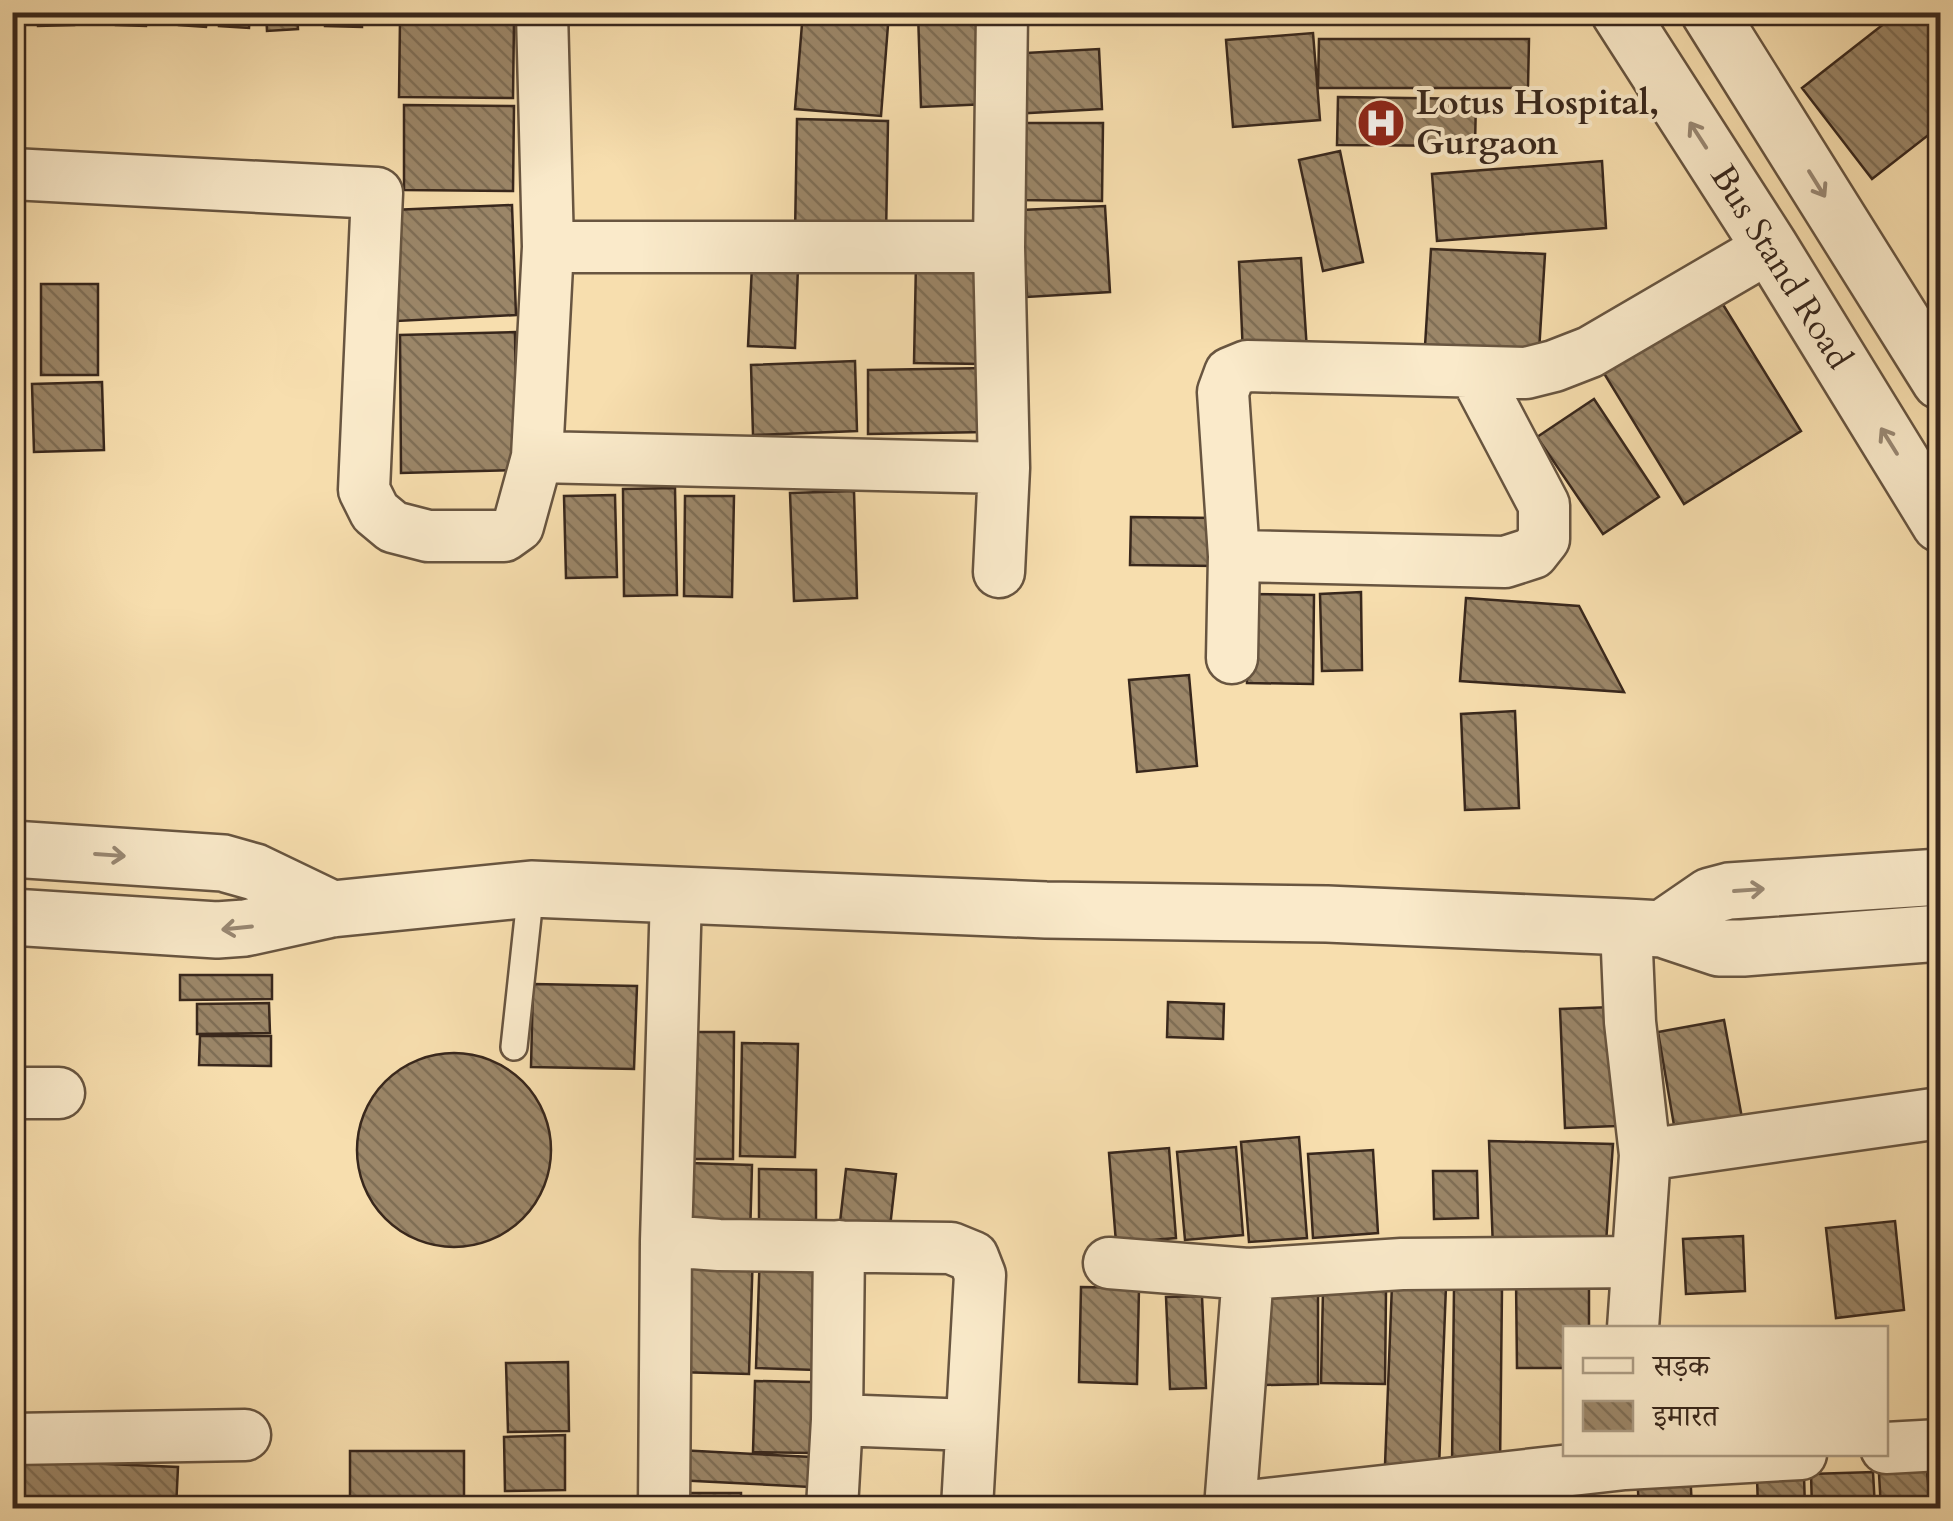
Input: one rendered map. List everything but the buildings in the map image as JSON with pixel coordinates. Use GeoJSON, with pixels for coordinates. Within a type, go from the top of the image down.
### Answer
{"type":"FeatureCollection","features":[{"type":"Feature","properties":{"kind":"street"},"geometry":{"type":"LineString","coordinates":[[12,174],[376,193],[364,490],[376,512],[393,527],[428,536],[504,536],[518,526],[537,457],[548,248],[542,12]]}},
{"type":"Feature","properties":{"kind":"street"},"geometry":{"type":"LineString","coordinates":[[999,572],[1004,468],[999,247],[1002,12]]}},
{"type":"Feature","properties":{"kind":"street","name":"Bus Stand Road"},"geometry":{"type":"LineString","coordinates":[[1619,12],[1770,247],[1940,524]]}},
{"type":"Feature","properties":{"kind":"street"},"geometry":{"type":"LineString","coordinates":[[1709,12],[1940,382]]}},
{"type":"Feature","properties":{"kind":"street"},"geometry":{"type":"LineString","coordinates":[[548,248],[999,247]]}},
{"type":"Feature","properties":{"kind":"street"},"geometry":{"type":"LineString","coordinates":[[1232,658],[1234,556],[1223,392],[1230,374],[1248,366],[1526,373],[1590,352],[1770,247]]}},
{"type":"Feature","properties":{"kind":"street"},"geometry":{"type":"LineString","coordinates":[[1234,556],[1505,562],[1533,553],[1544,539],[1544,505],[1474,372]]}},
{"type":"Feature","properties":{"kind":"street"},"geometry":{"type":"LineString","coordinates":[[537,457],[1004,468]]}},
{"type":"Feature","properties":{"kind":"street"},"geometry":{"type":"LineString","coordinates":[[12,849],[223,863],[255,872],[332,909]]}},
{"type":"Feature","properties":{"kind":"street"},"geometry":{"type":"LineString","coordinates":[[1644,928],[1729,891],[1940,877]]}},
{"type":"Feature","properties":{"kind":"street"},"geometry":{"type":"LineString","coordinates":[[12,917],[217,930],[245,928],[332,909],[531,889],[1644,928],[1719,948],[1940,933]]}},
{"type":"Feature","properties":{"kind":"street"},"geometry":{"type":"LineString","coordinates":[[664,1508],[666,1241],[676,894]]}},
{"type":"Feature","properties":{"kind":"street"},"geometry":{"type":"LineString","coordinates":[[1633,1326],[1645,1155],[1630,1022],[1644,928]]}},
{"type":"Feature","properties":{"kind":"street"},"geometry":{"type":"LineString","coordinates":[[1645,1155],[1940,1113]]}},
{"type":"Feature","properties":{"kind":"street"},"geometry":{"type":"LineString","coordinates":[[666,1241],[951,1248],[972,1257],[980,1275],[968,1508]]}},
{"type":"Feature","properties":{"kind":"street"},"geometry":{"type":"LineString","coordinates":[[832,1508],[840,1246]]}},
{"type":"Feature","properties":{"kind":"street"},"geometry":{"type":"LineString","coordinates":[[1109,1263],[1248,1274],[1402,1264],[1637,1262]]}},
{"type":"Feature","properties":{"kind":"street"},"geometry":{"type":"LineString","coordinates":[[1248,1274],[1230,1508],[1625,1459],[1730,1456]]}},
{"type":"Feature","properties":{"kind":"street"},"geometry":{"type":"LineString","coordinates":[[837,1420],[971,1425]]}},
{"type":"Feature","properties":{"kind":"street"},"geometry":{"type":"LineString","coordinates":[[12,1439],[245,1436]]}},
{"type":"Feature","properties":{"kind":"street"},"geometry":{"type":"LineString","coordinates":[[1888,1448],[1940,1445]]}},
{"type":"Feature","properties":{"kind":"lane"},"geometry":{"type":"LineString","coordinates":[[514,1046],[531,889]]}},
{"type":"Feature","properties":{"kind":"place","name":"Lotus Hospital, Gurgaon"},"geometry":{"type":"Point","coordinates":[1381,123]}}]}
